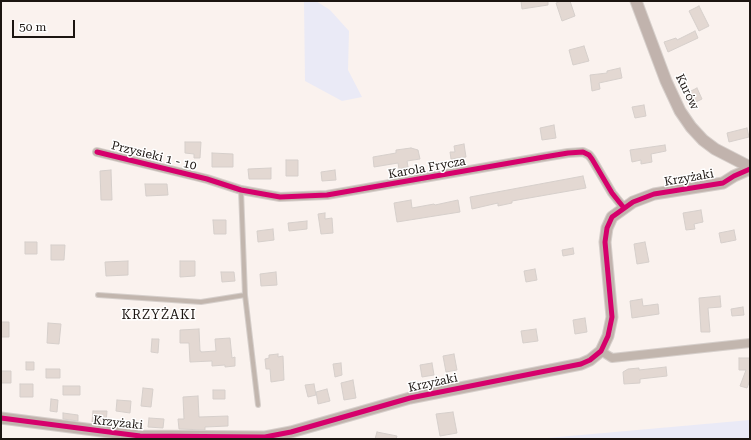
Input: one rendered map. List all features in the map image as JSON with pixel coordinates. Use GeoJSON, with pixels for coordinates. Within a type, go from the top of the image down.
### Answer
{"type":"FeatureCollection","features":[{"type":"Feature","properties":{"kind":"street","name":"Kurów"},"geometry":{"type":"LineString","coordinates":[[636,1],[666,81],[680,111],[691,127],[703,140],[715,149],[750,168]]}},
{"type":"Feature","properties":{"kind":"street","name":"Przysieki 1 - 10"},"geometry":{"type":"LineString","coordinates":[[97,152],[207,179]]}},
{"type":"Feature","properties":{"kind":"street","name":"Karola Frycza"},"geometry":{"type":"LineString","coordinates":[[207,179],[242,190],[280,197],[327,195],[568,153],[582,152],[589,155],[612,193],[624,208]]}},
{"type":"Feature","properties":{"kind":"street"},"geometry":{"type":"LineString","coordinates":[[734,176],[735,160]]}},
{"type":"Feature","properties":{"kind":"street","name":"Krzyżaki"},"geometry":{"type":"LineString","coordinates":[[1,418],[140,436],[227,438],[265,437],[291,432],[410,398],[581,364],[590,360],[601,352],[608,336],[612,316],[605,242],[607,228],[612,217],[633,202],[654,194],[723,182],[750,168]]}},
{"type":"Feature","properties":{"kind":"street"},"geometry":{"type":"LineString","coordinates":[[601,352],[612,358],[750,343]]}},
{"type":"Feature","properties":{"kind":"lane"},"geometry":{"type":"LineString","coordinates":[[242,190],[245,295],[258,405]]}},
{"type":"Feature","properties":{"kind":"lane"},"geometry":{"type":"LineString","coordinates":[[98,295],[200,302],[245,295]]}},
{"type":"Feature","properties":{"kind":"shaded area"},"geometry":{"type":"Polygon","coordinates":[[[304,1],[316,1],[330,10],[349,31],[348,70],[362,97],[342,101],[305,81],[304,1]]]}},
{"type":"Feature","properties":{"kind":"shaded area"},"geometry":{"type":"Polygon","coordinates":[[[750,420],[750,439],[536,439],[750,420]]]}},
{"type":"Feature","properties":{"kind":"building"},"geometry":{"type":"Polygon","coordinates":[[[521,1],[548,1],[548,5],[522,9],[521,1]]]}},
{"type":"Feature","properties":{"kind":"building"},"geometry":{"type":"Polygon","coordinates":[[[561,1],[570,1],[575,16],[562,21],[556,3],[561,1]]]}},
{"type":"Feature","properties":{"kind":"building"},"geometry":{"type":"Polygon","coordinates":[[[699,6],[709,26],[699,31],[689,11],[699,6]]]}},
{"type":"Feature","properties":{"kind":"building"},"geometry":{"type":"Polygon","coordinates":[[[695,31],[698,38],[668,52],[664,42],[676,38],[677,40],[695,31]]]}},
{"type":"Feature","properties":{"kind":"building"},"geometry":{"type":"Polygon","coordinates":[[[584,46],[589,61],[573,65],[569,50],[584,46]]]}},
{"type":"Feature","properties":{"kind":"building"},"geometry":{"type":"Polygon","coordinates":[[[620,68],[622,78],[599,83],[600,89],[592,91],[590,75],[607,73],[607,71],[620,68]]]}},
{"type":"Feature","properties":{"kind":"building"},"geometry":{"type":"Polygon","coordinates":[[[697,88],[702,99],[690,105],[685,94],[697,88]]]}},
{"type":"Feature","properties":{"kind":"building"},"geometry":{"type":"Polygon","coordinates":[[[644,105],[646,116],[635,118],[632,107],[644,105]]]}},
{"type":"Feature","properties":{"kind":"building"},"geometry":{"type":"Polygon","coordinates":[[[554,125],[556,138],[542,140],[540,128],[554,125]]]}},
{"type":"Feature","properties":{"kind":"building"},"geometry":{"type":"Polygon","coordinates":[[[747,128],[749,137],[729,142],[727,133],[747,128]]]}},
{"type":"Feature","properties":{"kind":"building"},"geometry":{"type":"Polygon","coordinates":[[[185,142],[201,142],[200,158],[194,158],[194,154],[185,153],[185,142]]]}},
{"type":"Feature","properties":{"kind":"building"},"geometry":{"type":"Polygon","coordinates":[[[464,144],[466,157],[451,159],[450,152],[455,152],[454,146],[464,144]]]}},
{"type":"Feature","properties":{"kind":"building"},"geometry":{"type":"Polygon","coordinates":[[[665,145],[666,151],[651,154],[652,162],[641,164],[641,160],[632,162],[630,150],[665,145]]]}},
{"type":"Feature","properties":{"kind":"building"},"geometry":{"type":"Polygon","coordinates":[[[411,148],[418,150],[420,159],[407,161],[408,167],[399,169],[398,163],[374,167],[373,157],[396,153],[396,150],[411,148]]]}},
{"type":"Feature","properties":{"kind":"building"},"geometry":{"type":"Polygon","coordinates":[[[212,153],[233,154],[233,167],[212,167],[212,153]]]}},
{"type":"Feature","properties":{"kind":"building"},"geometry":{"type":"Polygon","coordinates":[[[286,160],[298,160],[298,176],[286,176],[286,160]]]}},
{"type":"Feature","properties":{"kind":"building"},"geometry":{"type":"Polygon","coordinates":[[[271,168],[271,179],[249,179],[248,169],[271,168]]]}},
{"type":"Feature","properties":{"kind":"building"},"geometry":{"type":"Polygon","coordinates":[[[111,170],[112,200],[101,200],[100,171],[111,170]]]}},
{"type":"Feature","properties":{"kind":"building"},"geometry":{"type":"Polygon","coordinates":[[[335,170],[336,180],[322,181],[321,172],[335,170]]]}},
{"type":"Feature","properties":{"kind":"building"},"geometry":{"type":"Polygon","coordinates":[[[583,176],[586,188],[512,201],[512,203],[498,206],[498,203],[472,209],[470,197],[583,176]]]}},
{"type":"Feature","properties":{"kind":"building"},"geometry":{"type":"Polygon","coordinates":[[[145,184],[167,184],[168,195],[146,196],[145,184]]]}},
{"type":"Feature","properties":{"kind":"building"},"geometry":{"type":"Polygon","coordinates":[[[411,200],[412,208],[458,200],[460,212],[397,222],[394,203],[411,200]]]}},
{"type":"Feature","properties":{"kind":"building"},"geometry":{"type":"Polygon","coordinates":[[[701,210],[703,222],[694,224],[695,229],[686,230],[683,213],[701,210]]]}},
{"type":"Feature","properties":{"kind":"building"},"geometry":{"type":"Polygon","coordinates":[[[325,213],[325,219],[332,218],[333,233],[321,234],[318,214],[325,213]]]}},
{"type":"Feature","properties":{"kind":"building"},"geometry":{"type":"Polygon","coordinates":[[[213,220],[226,220],[226,234],[214,234],[213,220]]]}},
{"type":"Feature","properties":{"kind":"building"},"geometry":{"type":"Polygon","coordinates":[[[307,221],[307,229],[289,231],[288,223],[307,221]]]}},
{"type":"Feature","properties":{"kind":"building"},"geometry":{"type":"Polygon","coordinates":[[[273,229],[274,240],[258,242],[257,231],[273,229]]]}},
{"type":"Feature","properties":{"kind":"building"},"geometry":{"type":"Polygon","coordinates":[[[734,230],[736,240],[721,243],[719,233],[734,230]]]}},
{"type":"Feature","properties":{"kind":"building"},"geometry":{"type":"Polygon","coordinates":[[[25,242],[37,242],[37,254],[25,254],[25,242]]]}},
{"type":"Feature","properties":{"kind":"building"},"geometry":{"type":"Polygon","coordinates":[[[645,242],[649,262],[637,264],[634,244],[645,242]]]}},
{"type":"Feature","properties":{"kind":"building"},"geometry":{"type":"Polygon","coordinates":[[[51,245],[65,245],[64,260],[51,260],[51,245]]]}},
{"type":"Feature","properties":{"kind":"building"},"geometry":{"type":"Polygon","coordinates":[[[573,248],[574,254],[563,256],[562,250],[573,248]]]}},
{"type":"Feature","properties":{"kind":"building"},"geometry":{"type":"Polygon","coordinates":[[[128,261],[128,275],[106,276],[105,262],[128,261]]]}},
{"type":"Feature","properties":{"kind":"building"},"geometry":{"type":"Polygon","coordinates":[[[180,261],[195,261],[195,276],[180,277],[180,261]]]}},
{"type":"Feature","properties":{"kind":"building"},"geometry":{"type":"Polygon","coordinates":[[[535,269],[537,280],[526,282],[524,271],[535,269]]]}},
{"type":"Feature","properties":{"kind":"building"},"geometry":{"type":"Polygon","coordinates":[[[221,272],[234,272],[235,281],[222,282],[221,272]]]}},
{"type":"Feature","properties":{"kind":"building"},"geometry":{"type":"Polygon","coordinates":[[[276,272],[277,285],[261,286],[260,274],[276,272]]]}},
{"type":"Feature","properties":{"kind":"building"},"geometry":{"type":"Polygon","coordinates":[[[720,296],[721,307],[708,308],[710,332],[701,332],[699,298],[720,296]]]}},
{"type":"Feature","properties":{"kind":"building"},"geometry":{"type":"Polygon","coordinates":[[[642,299],[643,306],[658,304],[659,314],[632,318],[630,301],[642,299]]]}},
{"type":"Feature","properties":{"kind":"building"},"geometry":{"type":"Polygon","coordinates":[[[743,307],[744,315],[732,316],[731,309],[743,307]]]}},
{"type":"Feature","properties":{"kind":"building"},"geometry":{"type":"Polygon","coordinates":[[[585,318],[587,332],[575,334],[573,320],[585,318]]]}},
{"type":"Feature","properties":{"kind":"building"},"geometry":{"type":"Polygon","coordinates":[[[1,322],[9,322],[9,337],[1,337],[1,322]]]}},
{"type":"Feature","properties":{"kind":"building"},"geometry":{"type":"Polygon","coordinates":[[[48,323],[61,324],[59,344],[47,343],[48,323]]]}},
{"type":"Feature","properties":{"kind":"building"},"geometry":{"type":"Polygon","coordinates":[[[199,329],[201,352],[216,351],[215,339],[230,338],[232,358],[235,357],[235,366],[212,366],[212,361],[190,362],[189,343],[180,343],[180,330],[199,329]]]}},
{"type":"Feature","properties":{"kind":"building"},"geometry":{"type":"Polygon","coordinates":[[[536,329],[538,341],[523,343],[521,331],[536,329]]]}},
{"type":"Feature","properties":{"kind":"building"},"geometry":{"type":"Polygon","coordinates":[[[152,339],[159,339],[158,353],[151,352],[152,339]]]}},
{"type":"Feature","properties":{"kind":"building"},"geometry":{"type":"Polygon","coordinates":[[[278,354],[278,357],[283,356],[284,380],[271,382],[270,369],[266,369],[265,359],[269,358],[269,355],[278,354]]]}},
{"type":"Feature","properties":{"kind":"building"},"geometry":{"type":"Polygon","coordinates":[[[454,354],[457,370],[446,372],[443,356],[454,354]]]}},
{"type":"Feature","properties":{"kind":"building"},"geometry":{"type":"Polygon","coordinates":[[[739,358],[750,358],[750,380],[747,388],[740,386],[746,370],[739,370],[739,358]]]}},
{"type":"Feature","properties":{"kind":"building"},"geometry":{"type":"Polygon","coordinates":[[[26,362],[34,362],[34,370],[26,370],[26,362]]]}},
{"type":"Feature","properties":{"kind":"building"},"geometry":{"type":"Polygon","coordinates":[[[341,363],[342,375],[335,377],[333,364],[341,363]]]}},
{"type":"Feature","properties":{"kind":"building"},"geometry":{"type":"Polygon","coordinates":[[[432,363],[434,375],[422,377],[420,365],[432,363]]]}},
{"type":"Feature","properties":{"kind":"building"},"geometry":{"type":"Polygon","coordinates":[[[666,367],[667,376],[640,379],[640,383],[624,384],[623,372],[628,369],[639,368],[639,370],[666,367]]]}},
{"type":"Feature","properties":{"kind":"building"},"geometry":{"type":"Polygon","coordinates":[[[46,369],[60,369],[60,378],[46,378],[46,369]]]}},
{"type":"Feature","properties":{"kind":"building"},"geometry":{"type":"Polygon","coordinates":[[[1,371],[11,371],[11,383],[1,383],[1,371]]]}},
{"type":"Feature","properties":{"kind":"building"},"geometry":{"type":"Polygon","coordinates":[[[353,380],[356,398],[344,400],[341,383],[353,380]]]}},
{"type":"Feature","properties":{"kind":"building"},"geometry":{"type":"Polygon","coordinates":[[[20,384],[33,384],[33,397],[20,397],[20,384]]]}},
{"type":"Feature","properties":{"kind":"building"},"geometry":{"type":"Polygon","coordinates":[[[314,384],[316,395],[308,397],[305,385],[314,384]]]}},
{"type":"Feature","properties":{"kind":"building"},"geometry":{"type":"Polygon","coordinates":[[[63,386],[80,386],[80,395],[63,395],[63,386]]]}},
{"type":"Feature","properties":{"kind":"building"},"geometry":{"type":"Polygon","coordinates":[[[143,388],[153,389],[151,407],[141,406],[143,388]]]}},
{"type":"Feature","properties":{"kind":"building"},"geometry":{"type":"Polygon","coordinates":[[[327,389],[330,401],[318,404],[316,392],[327,389]]]}},
{"type":"Feature","properties":{"kind":"building"},"geometry":{"type":"Polygon","coordinates":[[[213,390],[225,390],[225,399],[213,399],[213,390]]]}},
{"type":"Feature","properties":{"kind":"building"},"geometry":{"type":"Polygon","coordinates":[[[198,396],[199,417],[228,416],[228,426],[205,427],[205,430],[179,429],[178,419],[184,419],[183,397],[198,396]]]}},
{"type":"Feature","properties":{"kind":"building"},"geometry":{"type":"Polygon","coordinates":[[[51,399],[58,400],[57,412],[50,411],[51,399]]]}},
{"type":"Feature","properties":{"kind":"building"},"geometry":{"type":"Polygon","coordinates":[[[117,400],[131,401],[130,413],[116,411],[117,400]]]}},
{"type":"Feature","properties":{"kind":"building"},"geometry":{"type":"Polygon","coordinates":[[[93,411],[107,411],[106,423],[92,422],[93,411]]]}},
{"type":"Feature","properties":{"kind":"building"},"geometry":{"type":"Polygon","coordinates":[[[453,412],[457,433],[440,436],[436,414],[453,412]]]}},
{"type":"Feature","properties":{"kind":"building"},"geometry":{"type":"Polygon","coordinates":[[[63,413],[78,415],[78,421],[63,419],[63,413]]]}},
{"type":"Feature","properties":{"kind":"building"},"geometry":{"type":"Polygon","coordinates":[[[149,418],[164,419],[163,428],[148,427],[149,418]]]}},
{"type":"Feature","properties":{"kind":"building"},"geometry":{"type":"Polygon","coordinates":[[[377,432],[397,436],[396,439],[375,439],[377,432]]]}},
{"type":"Feature","properties":{"kind":"cycle path"},"geometry":{"type":"LineString","coordinates":[[97,152],[207,179],[241,190],[280,197],[327,195],[544,157],[583,152],[589,155],[592,159],[612,193],[624,208]]}},
{"type":"Feature","properties":{"kind":"cycle path"},"geometry":{"type":"LineString","coordinates":[[1,418],[140,436],[265,437],[291,432],[410,398],[581,364],[590,360],[601,351],[608,336],[612,317],[605,242],[607,228],[612,217],[633,202],[654,194],[723,183],[750,169]]}},
{"type":"Feature","properties":{"kind":"district","name":"KRZYŻAKI"},"geometry":{"type":"Point","coordinates":[159,315]}}]}
